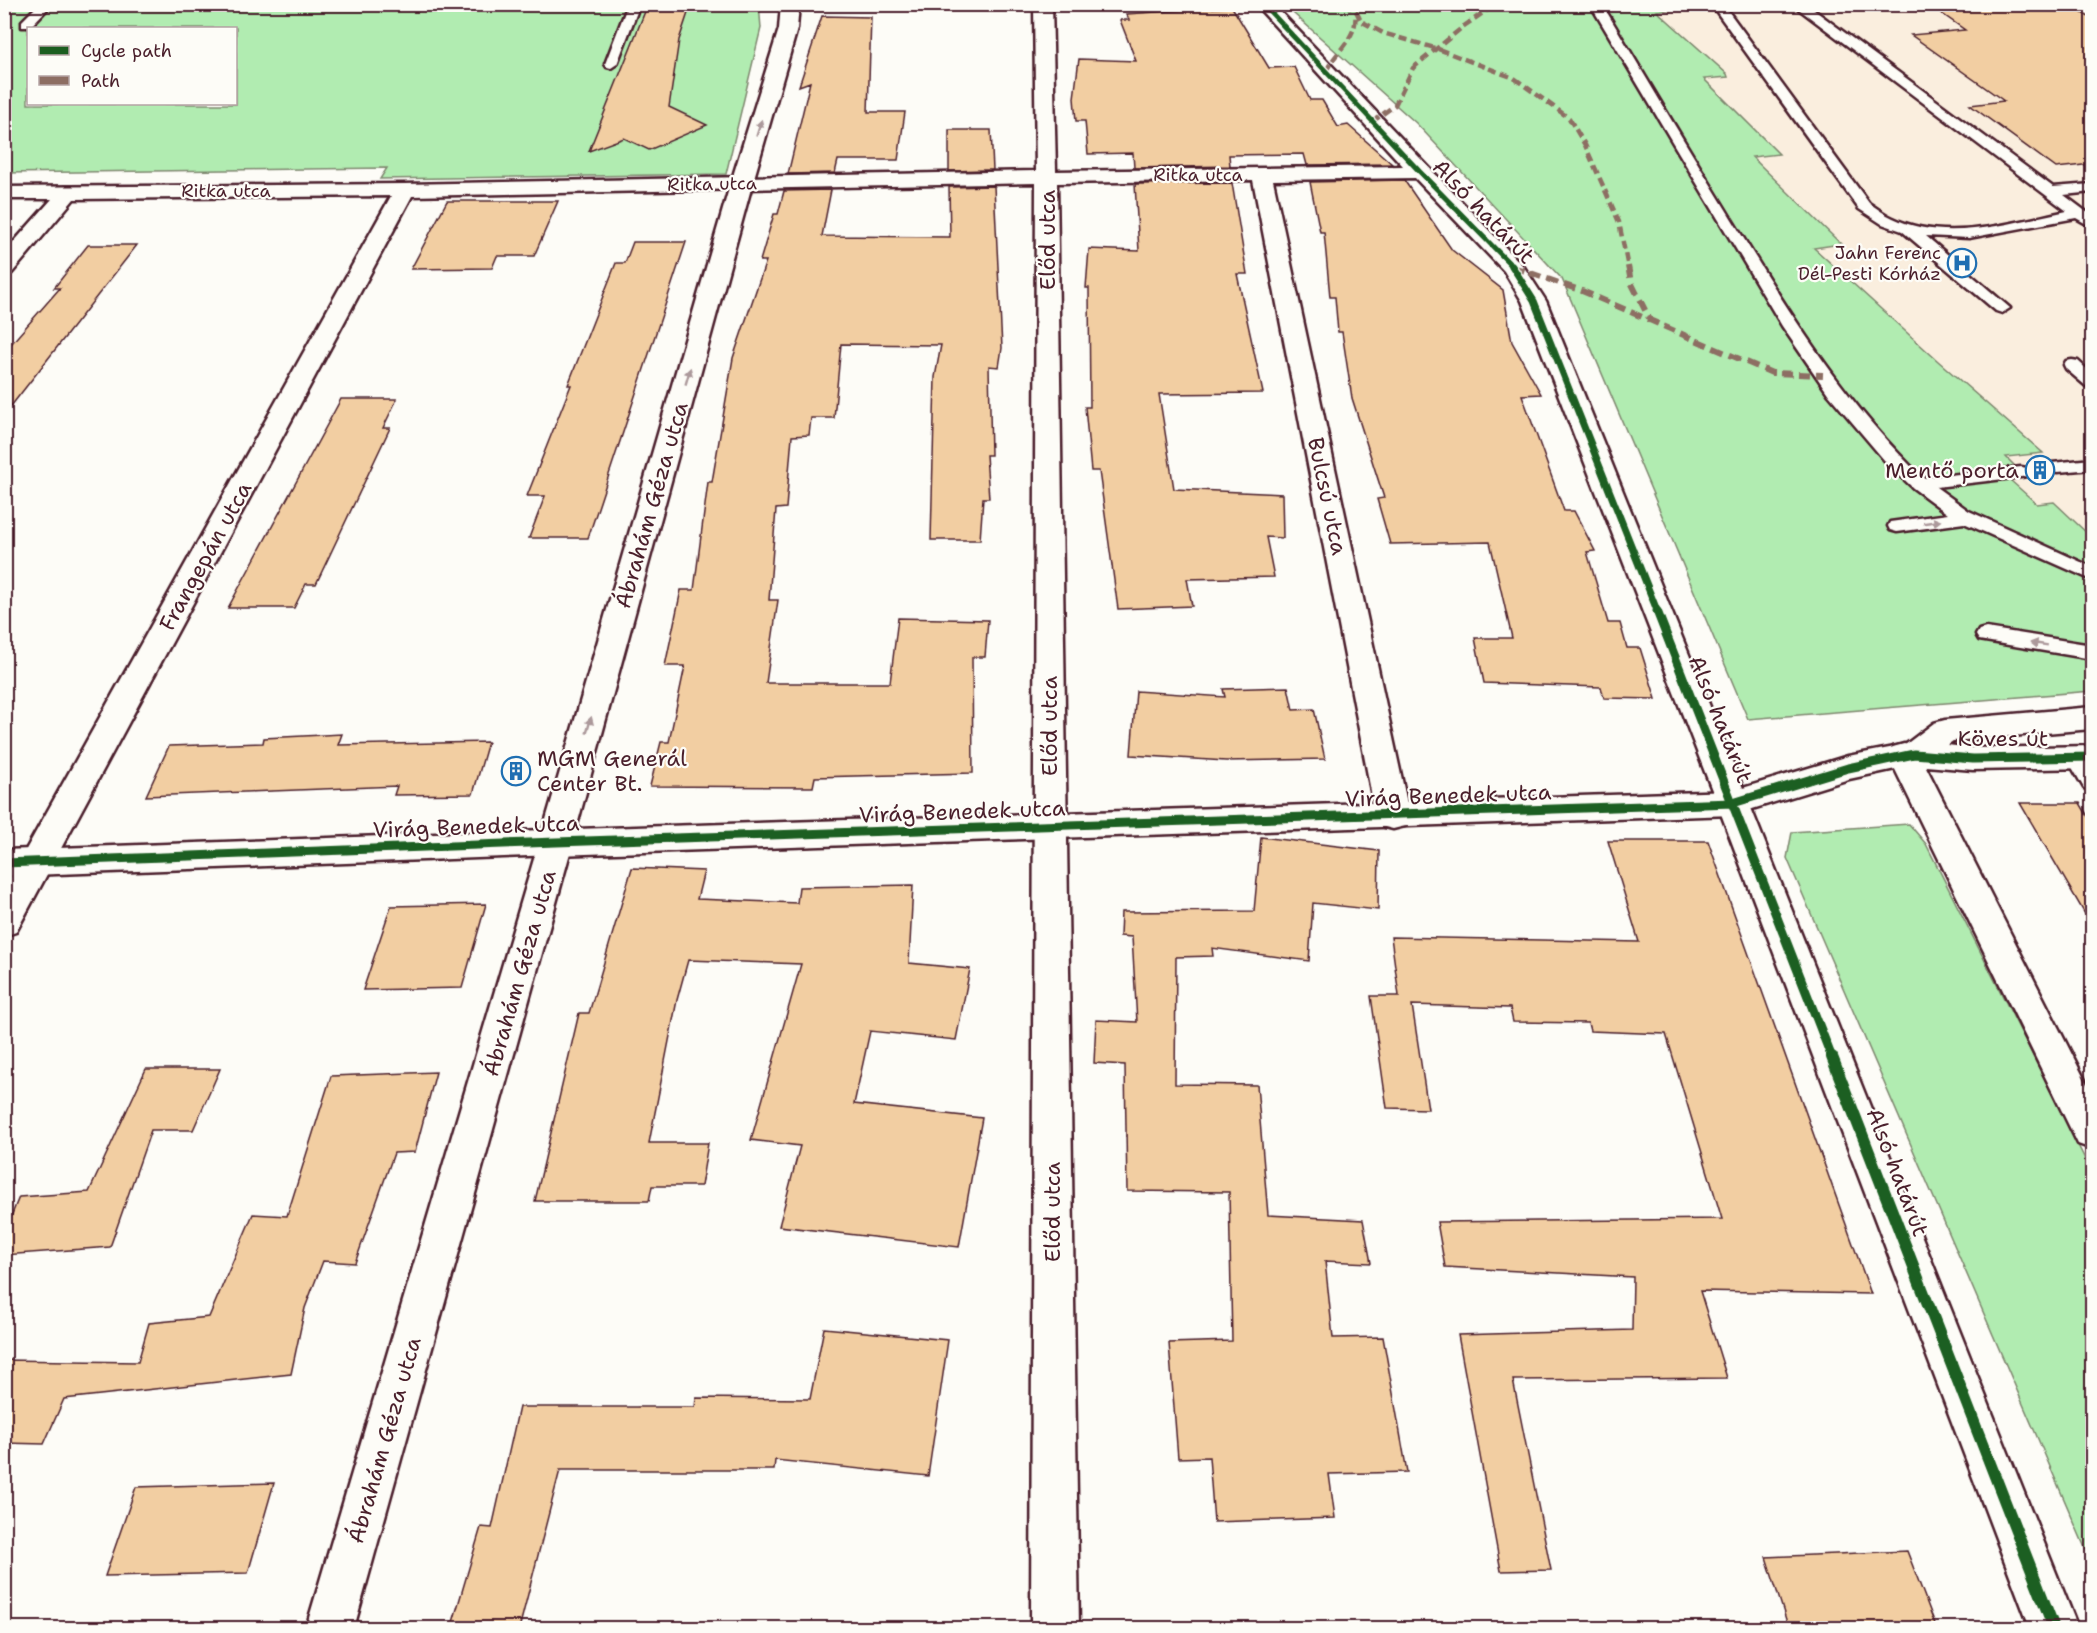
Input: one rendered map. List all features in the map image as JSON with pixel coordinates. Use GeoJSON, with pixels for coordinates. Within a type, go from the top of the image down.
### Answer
{"type":"FeatureCollection","features":[{"type":"Feature","properties":{"kind":"street","name":"Ábrahám Géza utca"},"geometry":{"type":"LineString","coordinates":[[330,1629],[788,29],[790,4]]}},
{"type":"Feature","properties":{"kind":"street","name":"Előd utca"},"geometry":{"type":"LineString","coordinates":[[1043,4],[1047,177],[1055,1629]]}},
{"type":"Feature","properties":{"kind":"street","name":"Alsó határút"},"geometry":{"type":"LineString","coordinates":[[1263,4],[1420,172],[1513,267],[1534,301],[1733,802],[2054,1629]]}},
{"type":"Feature","properties":{"kind":"street","name":"Ritka utca"},"geometry":{"type":"LineString","coordinates":[[4,192],[405,190],[1420,172]]}},
{"type":"Feature","properties":{"kind":"street","name":"Bulcsú utca"},"geometry":{"type":"LineString","coordinates":[[1262,175],[1393,816]]}},
{"type":"Feature","properties":{"kind":"street","name":"Frangepán utca"},"geometry":{"type":"LineString","coordinates":[[4,922],[39,862],[405,190]]}},
{"type":"Feature","properties":{"kind":"street"},"geometry":{"type":"LineString","coordinates":[[4,268],[69,192]]}},
{"type":"Feature","properties":{"kind":"street","name":"Köves út"},"geometry":{"type":"LineString","coordinates":[[1909,754],[1945,730],[2092,718]]}},
{"type":"Feature","properties":{"kind":"street","name":"Virág Benedek utca"},"geometry":{"type":"LineString","coordinates":[[4,863],[1393,816],[1733,802],[1848,768],[1909,754]]}},
{"type":"Feature","properties":{"kind":"street"},"geometry":{"type":"LineString","coordinates":[[1909,754],[2092,1132]]}},
{"type":"Feature","properties":{"kind":"street","name":"Köves út"},"geometry":{"type":"LineString","coordinates":[[1909,754],[2087,765]]}},
{"type":"Feature","properties":{"kind":"lane"},"geometry":{"type":"LineString","coordinates":[[26,24],[46,4]]}},
{"type":"Feature","properties":{"kind":"lane"},"geometry":{"type":"LineString","coordinates":[[610,64],[634,4]]}},
{"type":"Feature","properties":{"kind":"lane"},"geometry":{"type":"LineString","coordinates":[[1596,4],[1675,138],[1797,336],[1829,383],[1859,421],[1919,484],[1968,517],[2092,574]]}},
{"type":"Feature","properties":{"kind":"lane"},"geometry":{"type":"LineString","coordinates":[[1718,4],[1864,206],[1880,217],[1905,227],[1946,234],[1970,233],[2079,213]]}},
{"type":"Feature","properties":{"kind":"lane"},"geometry":{"type":"LineString","coordinates":[[1798,4],[2092,223]]}},
{"type":"Feature","properties":{"kind":"lane"},"geometry":{"type":"LineString","coordinates":[[2051,192],[2092,188]]}},
{"type":"Feature","properties":{"kind":"lane"},"geometry":{"type":"LineString","coordinates":[[1905,227],[2002,308]]}},
{"type":"Feature","properties":{"kind":"lane"},"geometry":{"type":"LineString","coordinates":[[2072,365],[2092,382]]}},
{"type":"Feature","properties":{"kind":"lane"},"geometry":{"type":"LineString","coordinates":[[2058,468],[2092,464]]}},
{"type":"Feature","properties":{"kind":"lane"},"geometry":{"type":"LineString","coordinates":[[1919,484],[2021,472]]}},
{"type":"Feature","properties":{"kind":"lane"},"geometry":{"type":"LineString","coordinates":[[1897,526],[1968,517]]}},
{"type":"Feature","properties":{"kind":"lane"},"geometry":{"type":"LineString","coordinates":[[2052,557],[2069,571],[2092,583]]}},
{"type":"Feature","properties":{"kind":"lane"},"geometry":{"type":"LineString","coordinates":[[1986,635],[2092,652]]}},
{"type":"Feature","properties":{"kind":"shaded area","name":"Jahn Ferenc Dél-Pesti Kórház"},"geometry":{"type":"Polygon","coordinates":[[[1677,4],[2092,5],[2092,535],[2090,536],[2037,504],[2009,479],[2025,477],[2006,457],[2042,452],[1813,248],[1841,244],[1751,157],[1779,154],[1703,79],[1727,74],[1656,10],[1681,8],[1677,4]]]}},
{"type":"Feature","properties":{"kind":"green space"},"geometry":{"type":"Polygon","coordinates":[[[759,4],[761,28],[726,174],[380,179],[387,168],[5,173],[4,5],[759,4]]]}},
{"type":"Feature","properties":{"kind":"green space"},"geometry":{"type":"Polygon","coordinates":[[[1677,4],[1682,8],[1657,11],[1727,74],[1728,77],[1704,79],[1779,154],[1752,157],[1841,244],[1814,248],[2043,453],[2006,457],[2026,477],[2010,480],[2037,504],[2054,502],[2089,535],[2092,535],[2092,691],[1748,719],[1562,279],[1416,123],[1284,5],[1677,4]]]}},
{"type":"Feature","properties":{"kind":"green space"},"geometry":{"type":"Polygon","coordinates":[[[830,5],[1028,5],[1025,11],[833,8],[830,5]]]}},
{"type":"Feature","properties":{"kind":"green space"},"geometry":{"type":"Polygon","coordinates":[[[1909,824],[1926,844],[2092,1173],[2092,1564],[1787,858],[1792,832],[1909,824]]]}},
{"type":"Feature","properties":{"kind":"building"},"geometry":{"type":"Polygon","coordinates":[[[648,4],[691,4],[679,40],[669,107],[707,125],[649,150],[624,138],[589,151],[648,4]]]}},
{"type":"Feature","properties":{"kind":"building"},"geometry":{"type":"Polygon","coordinates":[[[1928,4],[2068,4],[2092,19],[2092,164],[2056,168],[1970,105],[2004,101],[1911,35],[1965,30],[1928,4]]]}},
{"type":"Feature","properties":{"kind":"building"},"geometry":{"type":"Polygon","coordinates":[[[1232,7],[1269,68],[1294,67],[1310,100],[1322,100],[1338,127],[1348,125],[1392,164],[1307,165],[1304,154],[1229,155],[1230,166],[1134,168],[1133,153],[1088,154],[1085,121],[1076,121],[1074,98],[1079,59],[1136,61],[1120,20],[1129,20],[1126,14],[1232,7]]]}},
{"type":"Feature","properties":{"kind":"building"},"geometry":{"type":"Polygon","coordinates":[[[822,16],[871,17],[868,112],[905,112],[898,160],[838,160],[835,173],[788,174],[810,82],[799,86],[822,16]]]}},
{"type":"Feature","properties":{"kind":"building"},"geometry":{"type":"Polygon","coordinates":[[[949,130],[991,130],[993,170],[949,171],[949,130]]]}},
{"type":"Feature","properties":{"kind":"building"},"geometry":{"type":"Polygon","coordinates":[[[1404,180],[1452,250],[1503,290],[1512,342],[1541,394],[1522,395],[1564,511],[1574,511],[1595,551],[1587,552],[1608,623],[1620,623],[1627,648],[1640,648],[1656,699],[1604,698],[1601,687],[1484,683],[1475,638],[1512,638],[1490,542],[1390,544],[1377,499],[1384,498],[1352,398],[1342,332],[1338,332],[1335,297],[1330,297],[1324,232],[1320,232],[1310,182],[1404,180]]]}},
{"type":"Feature","properties":{"kind":"building"},"geometry":{"type":"Polygon","coordinates":[[[1232,183],[1247,274],[1237,274],[1263,393],[1159,394],[1174,489],[1282,494],[1283,538],[1266,537],[1274,577],[1187,579],[1192,606],[1118,609],[1099,471],[1091,471],[1085,407],[1090,407],[1089,288],[1086,288],[1089,249],[1139,251],[1135,184],[1232,183]]]}},
{"type":"Feature","properties":{"kind":"building"},"geometry":{"type":"Polygon","coordinates":[[[994,186],[1002,348],[999,367],[989,366],[991,455],[986,455],[989,498],[983,498],[980,540],[931,540],[935,377],[941,345],[841,344],[834,418],[811,418],[809,435],[792,436],[786,508],[776,509],[769,600],[778,600],[766,683],[890,683],[898,618],[988,620],[985,657],[972,657],[973,773],[815,777],[813,787],[650,786],[661,742],[669,742],[685,666],[665,666],[681,590],[694,590],[708,482],[712,482],[733,358],[766,261],[760,261],[774,214],[778,214],[784,191],[831,190],[822,236],[950,237],[949,187],[994,186]]]}},
{"type":"Feature","properties":{"kind":"building"},"geometry":{"type":"Polygon","coordinates":[[[447,201],[558,201],[534,256],[497,256],[492,268],[411,269],[447,201]]]}},
{"type":"Feature","properties":{"kind":"building"},"geometry":{"type":"Polygon","coordinates":[[[633,242],[686,242],[588,538],[529,538],[545,496],[527,496],[616,263],[625,263],[633,242]]]}},
{"type":"Feature","properties":{"kind":"building"},"geometry":{"type":"Polygon","coordinates":[[[88,245],[137,245],[4,415],[4,352],[60,288],[54,288],[88,245]]]}},
{"type":"Feature","properties":{"kind":"building"},"geometry":{"type":"Polygon","coordinates":[[[341,399],[397,399],[383,428],[390,428],[316,584],[306,584],[294,608],[228,608],[341,399]]]}},
{"type":"Feature","properties":{"kind":"building"},"geometry":{"type":"Polygon","coordinates":[[[1288,687],[1293,710],[1314,709],[1325,759],[1226,761],[1131,755],[1136,691],[1225,697],[1223,689],[1288,687]]]}},
{"type":"Feature","properties":{"kind":"building"},"geometry":{"type":"Polygon","coordinates":[[[342,734],[338,745],[488,742],[473,794],[394,795],[397,786],[146,796],[169,746],[263,743],[264,738],[342,734]]]}},
{"type":"Feature","properties":{"kind":"building"},"geometry":{"type":"Polygon","coordinates":[[[2020,803],[2080,803],[2092,823],[2092,926],[2020,803]]]}},
{"type":"Feature","properties":{"kind":"building"},"geometry":{"type":"Polygon","coordinates":[[[1261,837],[1379,851],[1378,910],[1313,903],[1309,961],[1212,948],[1213,956],[1176,957],[1175,1084],[1257,1085],[1268,1215],[1363,1220],[1371,1263],[1325,1261],[1333,1338],[1383,1337],[1407,1472],[1329,1474],[1335,1518],[1214,1522],[1209,1457],[1178,1458],[1169,1343],[1232,1341],[1229,1192],[1127,1191],[1125,1065],[1094,1063],[1096,1020],[1137,1022],[1132,937],[1120,936],[1121,912],[1254,911],[1261,837]]]}},
{"type":"Feature","properties":{"kind":"building"},"geometry":{"type":"Polygon","coordinates":[[[1608,841],[1708,841],[1871,1294],[1700,1291],[1727,1378],[1513,1380],[1551,1570],[1501,1571],[1458,1335],[1632,1330],[1633,1277],[1445,1267],[1437,1222],[1722,1219],[1666,1034],[1590,1031],[1588,1023],[1513,1022],[1510,1008],[1412,1005],[1428,1109],[1387,1108],[1371,996],[1399,996],[1391,937],[1639,942],[1608,841]]]}},
{"type":"Feature","properties":{"kind":"building"},"geometry":{"type":"Polygon","coordinates":[[[632,868],[704,871],[697,899],[797,903],[799,887],[913,885],[909,963],[970,969],[956,1040],[870,1031],[854,1104],[982,1118],[959,1247],[779,1226],[800,1146],[751,1140],[801,964],[688,960],[677,1000],[649,1143],[708,1143],[701,1186],[652,1186],[649,1201],[535,1201],[579,1013],[589,1013],[632,868]]]}},
{"type":"Feature","properties":{"kind":"building"},"geometry":{"type":"Polygon","coordinates":[[[486,904],[462,988],[363,990],[391,906],[486,904]]]}},
{"type":"Feature","properties":{"kind":"building"},"geometry":{"type":"Polygon","coordinates":[[[146,1069],[220,1069],[193,1130],[151,1130],[110,1247],[4,1255],[4,1234],[19,1197],[89,1192],[146,1069]]]}},
{"type":"Feature","properties":{"kind":"building"},"geometry":{"type":"Polygon","coordinates":[[[436,1072],[415,1152],[394,1153],[355,1263],[323,1261],[305,1308],[291,1374],[64,1399],[44,1444],[4,1443],[4,1360],[138,1362],[149,1323],[209,1317],[253,1214],[287,1216],[331,1076],[436,1072]]]}},
{"type":"Feature","properties":{"kind":"building"},"geometry":{"type":"Polygon","coordinates":[[[824,1328],[948,1340],[928,1476],[775,1460],[774,1470],[560,1470],[519,1629],[451,1629],[481,1527],[492,1528],[519,1407],[695,1407],[696,1398],[810,1399],[824,1328]]]}},
{"type":"Feature","properties":{"kind":"building"},"geometry":{"type":"Polygon","coordinates":[[[274,1483],[248,1573],[105,1576],[136,1487],[274,1483]]]}},
{"type":"Feature","properties":{"kind":"building"},"geometry":{"type":"Polygon","coordinates":[[[1907,1551],[1937,1629],[1789,1629],[1766,1557],[1907,1551]]]}},
{"type":"Feature","properties":{"kind":"marked path"},"geometry":{"type":"LineString","coordinates":[[1344,4],[1356,11],[1361,21],[1383,33],[1438,49],[1514,78],[1569,118],[1585,145],[1619,222],[1631,282],[1651,322]]}},
{"type":"Feature","properties":{"kind":"marked path"},"geometry":{"type":"LineString","coordinates":[[1372,122],[1395,105],[1413,68],[1464,26],[1496,4]]}},
{"type":"Feature","properties":{"kind":"marked path"},"geometry":{"type":"LineString","coordinates":[[1326,72],[1334,57],[1354,31],[1355,14]]}},
{"type":"Feature","properties":{"kind":"marked path"},"geometry":{"type":"LineString","coordinates":[[1513,267],[1582,291],[1772,373],[1823,375]]}},
{"type":"Feature","properties":{"kind":"cycle path"},"geometry":{"type":"LineString","coordinates":[[1263,4],[1420,172],[1513,267],[1534,301],[1733,803],[2054,1628]]}},
{"type":"Feature","properties":{"kind":"cycle path"},"geometry":{"type":"LineString","coordinates":[[4,863],[556,842],[1733,803],[1848,768],[1914,754],[1973,759],[2092,757]]}},
{"type":"Feature","properties":{"kind":"place","name":"Jahn Ferenc Dél-Pesti Kórház"},"geometry":{"type":"Point","coordinates":[1962,263]}},
{"type":"Feature","properties":{"kind":"place","name":"Mentő porta"},"geometry":{"type":"Point","coordinates":[2040,470]}},
{"type":"Feature","properties":{"kind":"place","name":"MGM Generál Center Bt."},"geometry":{"type":"Point","coordinates":[516,771]}}]}
